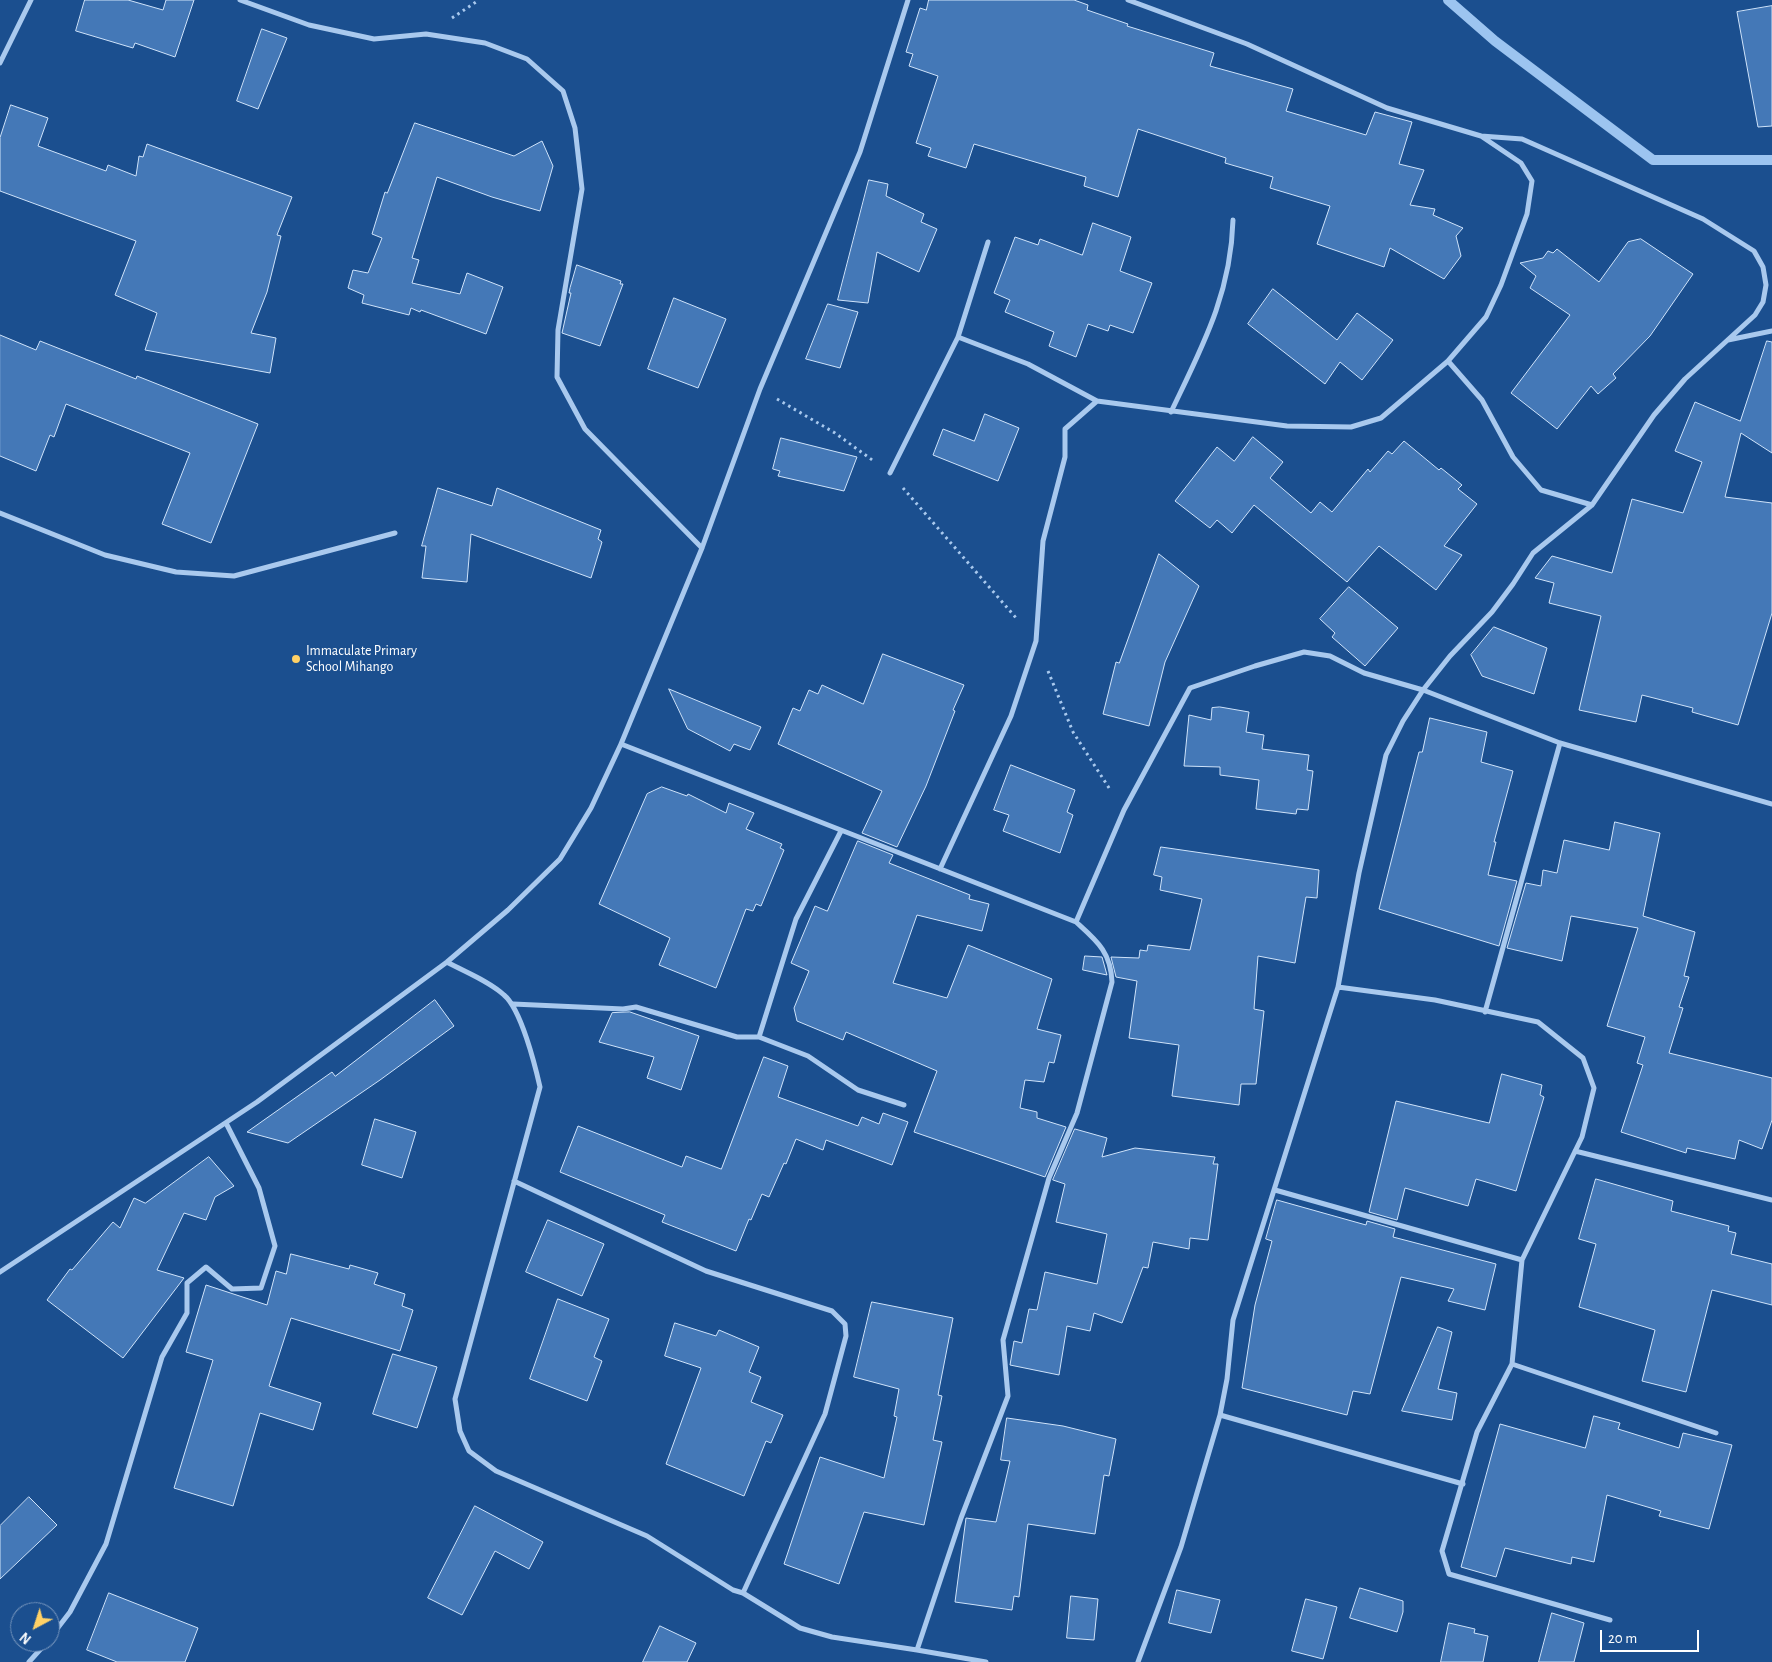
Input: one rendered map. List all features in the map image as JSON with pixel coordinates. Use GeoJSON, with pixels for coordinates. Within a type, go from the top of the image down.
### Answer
{"type":"FeatureCollection","features":[{"type":"Feature","properties":{"kind":"street"},"geometry":{"type":"LineString","coordinates":[[0,63],[31,0]]}},
{"type":"Feature","properties":{"kind":"street"},"geometry":{"type":"LineString","coordinates":[[240,0],[309,26],[374,40],[426,34],[485,43],[527,59],[563,91],[575,128],[582,189],[558,330],[557,376],[585,429],[702,548]]}},
{"type":"Feature","properties":{"kind":"street"},"geometry":{"type":"LineString","coordinates":[[0,1272],[226,1122],[447,962],[508,910],[560,859],[591,808],[621,744],[702,548],[760,390],[860,152],[908,0]]}},
{"type":"Feature","properties":{"kind":"street"},"geometry":{"type":"LineString","coordinates":[[1128,0],[1247,44],[1387,108],[1481,136],[1522,139],[1703,219],[1754,251],[1763,268],[1766,285],[1763,302],[1755,315],[1686,379],[1654,415],[1592,505],[1532,553],[1513,584],[1492,612],[1450,656],[1423,690],[1402,721],[1386,755],[1359,872],[1338,987],[1233,1320],[1227,1379],[1220,1415],[1181,1547],[1138,1662]]}},
{"type":"Feature","properties":{"kind":"street"},"geometry":{"type":"LineString","coordinates":[[958,337],[1028,364],[1097,400],[1172,412],[1287,426],[1350,427],[1380,418],[1448,361],[1486,317],[1501,285],[1527,214],[1532,181],[1521,163],[1481,136]]}},
{"type":"Feature","properties":{"kind":"street"},"geometry":{"type":"LineString","coordinates":[[1172,412],[1209,334],[1232,252],[1232,220]]}},
{"type":"Feature","properties":{"kind":"street"},"geometry":{"type":"LineString","coordinates":[[890,473],[958,337],[988,242]]}},
{"type":"Feature","properties":{"kind":"street"},"geometry":{"type":"LineString","coordinates":[[1727,340],[1772,331]]}},
{"type":"Feature","properties":{"kind":"street"},"geometry":{"type":"LineString","coordinates":[[1448,361],[1482,400],[1513,457],[1541,490],[1592,505]]}},
{"type":"Feature","properties":{"kind":"street"},"geometry":{"type":"LineString","coordinates":[[940,869],[1011,716],[1036,641],[1043,541],[1065,457],[1065,429],[1097,400]]}},
{"type":"Feature","properties":{"kind":"street"},"geometry":{"type":"LineString","coordinates":[[0,513],[105,555],[176,572],[234,576],[395,533]]}},
{"type":"Feature","properties":{"kind":"street"},"geometry":{"type":"LineString","coordinates":[[1076,922],[1124,810],[1190,688],[1304,652],[1330,656],[1364,674],[1423,690],[1560,743],[1772,804]]}},
{"type":"Feature","properties":{"kind":"street"},"geometry":{"type":"LineString","coordinates":[[1485,1012],[1560,743]]}},
{"type":"Feature","properties":{"kind":"street"},"geometry":{"type":"LineString","coordinates":[[621,744],[1076,922],[1098,942],[1112,963],[1112,982],[1077,1113],[1049,1178],[1031,1235],[1003,1340],[1008,1396],[961,1518],[917,1650]]}},
{"type":"Feature","properties":{"kind":"street"},"geometry":{"type":"LineString","coordinates":[[759,1037],[796,919],[841,831]]}},
{"type":"Feature","properties":{"kind":"street"},"geometry":{"type":"LineString","coordinates":[[447,962],[504,994],[512,1004],[533,1059],[540,1087],[455,1399],[460,1432],[469,1451],[496,1471],[647,1536],[733,1590],[743,1593],[800,1628],[832,1637],[986,1662]]}},
{"type":"Feature","properties":{"kind":"street"},"geometry":{"type":"LineString","coordinates":[[1338,987],[1434,1000],[1538,1022],[1583,1058],[1594,1088],[1582,1137],[1522,1260],[1512,1364],[1477,1432],[1442,1550],[1449,1574],[1610,1620]]}},
{"type":"Feature","properties":{"kind":"street"},"geometry":{"type":"LineString","coordinates":[[512,1004],[623,1009],[636,1007],[737,1037],[759,1037],[808,1056],[858,1090],[904,1105]]}},
{"type":"Feature","properties":{"kind":"street"},"geometry":{"type":"LineString","coordinates":[[60,1625],[70,1612],[106,1544],[162,1357],[188,1313],[187,1283],[206,1267],[232,1290],[261,1288],[264,1282],[275,1246],[259,1188],[226,1122]]}},
{"type":"Feature","properties":{"kind":"street"},"geometry":{"type":"LineString","coordinates":[[1576,1150],[1772,1200]]}},
{"type":"Feature","properties":{"kind":"street"},"geometry":{"type":"LineString","coordinates":[[514,1181],[706,1271],[832,1311],[845,1324],[846,1336],[825,1414],[743,1593]]}},
{"type":"Feature","properties":{"kind":"street"},"geometry":{"type":"LineString","coordinates":[[1275,1190],[1522,1260]]}},
{"type":"Feature","properties":{"kind":"street"},"geometry":{"type":"LineString","coordinates":[[1512,1364],[1716,1433]]}},
{"type":"Feature","properties":{"kind":"street"},"geometry":{"type":"LineString","coordinates":[[1220,1415],[1463,1484]]}},
{"type":"Feature","properties":{"kind":"street"},"geometry":{"type":"LineString","coordinates":[[29,1662],[38,1652]]}},
{"type":"Feature","properties":{"kind":"path"},"geometry":{"type":"LineString","coordinates":[[760,390],[835,433],[890,473],[1036,641],[1073,732],[1124,810]]}},
{"type":"Feature","properties":{"kind":"building"},"geometry":{"type":"Polygon","coordinates":[[[85,0],[128,0],[163,10],[166,0],[194,0],[175,57],[135,43],[133,48],[76,31],[85,0]]]}},
{"type":"Feature","properties":{"kind":"building"},"geometry":{"type":"Polygon","coordinates":[[[929,0],[1074,0],[1088,5],[1087,10],[1128,24],[1127,26],[1214,53],[1210,66],[1293,89],[1286,111],[1366,135],[1375,112],[1412,122],[1399,164],[1424,170],[1410,205],[1435,209],[1433,215],[1463,228],[1456,236],[1461,256],[1444,279],[1390,248],[1384,267],[1317,244],[1330,206],[1270,188],[1273,177],[1225,163],[1226,158],[1138,129],[1118,197],[1084,186],[1086,177],[974,144],[966,168],[928,156],[931,148],[916,143],[938,76],[909,66],[913,54],[906,52],[920,8],[926,10],[929,0]]]}},
{"type":"Feature","properties":{"kind":"building"},"geometry":{"type":"Polygon","coordinates":[[[1772,6],[1772,126],[1758,127],[1737,12],[1772,6]]]}},
{"type":"Feature","properties":{"kind":"building"},"geometry":{"type":"Polygon","coordinates":[[[262,29],[287,38],[258,109],[237,101],[262,29]]]}},
{"type":"Feature","properties":{"kind":"building"},"geometry":{"type":"Polygon","coordinates":[[[11,105],[48,118],[38,146],[106,171],[108,165],[136,176],[139,156],[143,157],[147,144],[292,197],[277,235],[281,236],[267,292],[251,333],[276,338],[270,373],[145,350],[157,313],[115,295],[136,241],[0,191],[0,138],[11,105]]]}},
{"type":"Feature","properties":{"kind":"building"},"geometry":{"type":"Polygon","coordinates":[[[415,123],[514,156],[542,141],[553,166],[540,211],[492,197],[437,177],[412,258],[419,260],[412,283],[460,294],[467,273],[503,287],[486,334],[421,310],[420,312],[411,308],[409,315],[362,303],[364,295],[348,288],[353,270],[368,273],[382,238],[372,234],[385,192],[387,193],[415,123]]]}},
{"type":"Feature","properties":{"kind":"building"},"geometry":{"type":"Polygon","coordinates":[[[869,180],[888,184],[886,196],[924,214],[921,222],[937,229],[919,272],[877,252],[868,303],[838,300],[869,180]]]}},
{"type":"Feature","properties":{"kind":"building"},"geometry":{"type":"Polygon","coordinates":[[[1093,223],[1131,237],[1120,271],[1152,283],[1133,333],[1110,325],[1108,331],[1088,324],[1076,357],[1049,346],[1054,332],[1005,312],[1010,300],[994,293],[1015,237],[1038,245],[1040,239],[1082,255],[1093,223]]]}},
{"type":"Feature","properties":{"kind":"building"},"geometry":{"type":"Polygon","coordinates":[[[1641,239],[1693,274],[1650,336],[1613,374],[1616,378],[1598,394],[1591,386],[1557,429],[1511,393],[1570,315],[1530,288],[1536,276],[1520,263],[1543,258],[1548,251],[1553,253],[1557,249],[1599,282],[1628,242],[1641,239]]]}},
{"type":"Feature","properties":{"kind":"building"},"geometry":{"type":"Polygon","coordinates":[[[577,265],[621,281],[620,284],[623,284],[600,346],[562,333],[571,293],[569,293],[570,288],[577,265]]]}},
{"type":"Feature","properties":{"kind":"building"},"geometry":{"type":"Polygon","coordinates":[[[1273,289],[1337,340],[1357,313],[1393,340],[1362,380],[1340,362],[1325,384],[1248,324],[1273,289]]]}},
{"type":"Feature","properties":{"kind":"building"},"geometry":{"type":"Polygon","coordinates":[[[674,298],[726,319],[698,388],[648,369],[674,298]]]}},
{"type":"Feature","properties":{"kind":"building"},"geometry":{"type":"Polygon","coordinates":[[[828,304],[858,312],[840,368],[806,359],[828,304]]]}},
{"type":"Feature","properties":{"kind":"building"},"geometry":{"type":"Polygon","coordinates":[[[0,335],[36,350],[40,341],[136,379],[137,376],[258,424],[211,543],[162,524],[190,453],[66,404],[54,437],[50,435],[36,471],[0,456],[0,335]]]}},
{"type":"Feature","properties":{"kind":"building"},"geometry":{"type":"Polygon","coordinates":[[[1767,341],[1772,342],[1772,453],[1741,433],[1725,497],[1772,503],[1772,613],[1738,725],[1692,712],[1693,708],[1642,695],[1636,722],[1579,710],[1601,616],[1549,603],[1554,583],[1535,578],[1552,556],[1612,573],[1632,499],[1683,513],[1702,462],[1675,451],[1695,402],[1740,421],[1767,341]]]}},
{"type":"Feature","properties":{"kind":"building"},"geometry":{"type":"Polygon","coordinates":[[[985,414],[1019,428],[998,481],[933,455],[943,429],[974,441],[985,414]]]}},
{"type":"Feature","properties":{"kind":"building"},"geometry":{"type":"Polygon","coordinates":[[[1253,437],[1283,462],[1270,478],[1311,513],[1320,502],[1332,512],[1368,469],[1370,472],[1388,451],[1392,454],[1404,441],[1439,470],[1441,468],[1462,485],[1458,489],[1477,504],[1444,546],[1462,555],[1436,590],[1379,546],[1347,582],[1254,505],[1232,533],[1217,520],[1210,528],[1175,501],[1217,447],[1234,461],[1253,437]]]}},
{"type":"Feature","properties":{"kind":"building"},"geometry":{"type":"Polygon","coordinates":[[[781,438],[857,457],[844,491],[778,476],[780,471],[773,469],[781,438]]]}},
{"type":"Feature","properties":{"kind":"building"},"geometry":{"type":"Polygon","coordinates":[[[438,488],[492,506],[497,488],[601,530],[598,539],[602,542],[591,578],[471,534],[467,582],[422,578],[426,546],[422,546],[438,488]]]}},
{"type":"Feature","properties":{"kind":"building"},"geometry":{"type":"Polygon","coordinates":[[[1159,554],[1199,586],[1165,662],[1149,726],[1103,714],[1116,662],[1119,663],[1159,554]]]}},
{"type":"Feature","properties":{"kind":"building"},"geometry":{"type":"Polygon","coordinates":[[[1349,587],[1398,628],[1365,666],[1332,637],[1335,633],[1320,619],[1349,587]]]}},
{"type":"Feature","properties":{"kind":"building"},"geometry":{"type":"Polygon","coordinates":[[[1494,627],[1547,648],[1534,694],[1482,676],[1471,655],[1494,627]]]}},
{"type":"Feature","properties":{"kind":"building"},"geometry":{"type":"Polygon","coordinates":[[[883,654],[964,685],[926,786],[897,847],[862,833],[882,791],[778,744],[793,708],[800,711],[809,690],[818,694],[822,685],[863,704],[883,654]]]}},
{"type":"Feature","properties":{"kind":"building"},"geometry":{"type":"Polygon","coordinates":[[[669,689],[761,727],[750,750],[734,744],[730,751],[688,729],[669,689]]]}},
{"type":"Feature","properties":{"kind":"building"},"geometry":{"type":"Polygon","coordinates":[[[1220,707],[1249,712],[1246,732],[1264,735],[1262,749],[1309,755],[1307,770],[1313,771],[1308,810],[1297,809],[1296,814],[1256,809],[1259,780],[1220,775],[1220,767],[1184,766],[1189,715],[1211,720],[1212,708],[1220,707]]]}},
{"type":"Feature","properties":{"kind":"building"},"geometry":{"type":"Polygon","coordinates":[[[1430,718],[1487,732],[1481,762],[1513,771],[1494,842],[1496,842],[1488,875],[1517,881],[1499,946],[1379,909],[1419,752],[1422,752],[1430,718]]]}},
{"type":"Feature","properties":{"kind":"building"},"geometry":{"type":"Polygon","coordinates":[[[1011,765],[1075,790],[1067,812],[1073,815],[1060,853],[1003,831],[1009,815],[994,810],[1011,765]]]}},
{"type":"Feature","properties":{"kind":"building"},"geometry":{"type":"Polygon","coordinates":[[[662,787],[687,796],[688,794],[726,813],[729,803],[754,813],[746,829],[782,844],[780,848],[784,850],[761,906],[756,904],[753,911],[746,909],[716,988],[659,965],[670,938],[599,904],[647,794],[662,787]]]}},
{"type":"Feature","properties":{"kind":"building"},"geometry":{"type":"Polygon","coordinates":[[[1615,822],[1660,833],[1643,916],[1695,932],[1684,976],[1689,977],[1679,1007],[1683,1008],[1669,1053],[1772,1078],[1772,1120],[1762,1149],[1739,1140],[1735,1159],[1687,1148],[1686,1153],[1621,1132],[1643,1065],[1637,1063],[1645,1037],[1607,1026],[1638,928],[1571,916],[1562,961],[1507,948],[1526,883],[1541,886],[1543,870],[1557,873],[1564,840],[1609,850],[1615,822]]]}},
{"type":"Feature","properties":{"kind":"building"},"geometry":{"type":"Polygon","coordinates":[[[858,841],[893,855],[889,863],[970,895],[969,899],[989,904],[982,931],[917,915],[893,983],[947,998],[968,945],[1052,979],[1037,1029],[1061,1035],[1054,1063],[1049,1062],[1044,1082],[1025,1080],[1020,1108],[1037,1112],[1037,1118],[1066,1127],[1045,1177],[914,1132],[937,1071],[846,1032],[843,1040],[797,1021],[794,1008],[809,971],[791,963],[815,906],[827,911],[858,841]]]}},
{"type":"Feature","properties":{"kind":"building"},"geometry":{"type":"Polygon","coordinates":[[[1161,847],[1319,870],[1317,898],[1306,897],[1295,963],[1258,956],[1254,1009],[1264,1011],[1256,1084],[1241,1084],[1239,1105],[1172,1096],[1179,1045],[1129,1038],[1137,981],[1116,977],[1111,957],[1139,958],[1140,950],[1147,951],[1148,945],[1190,950],[1202,899],[1160,890],[1162,877],[1154,875],[1161,847]]]}},
{"type":"Feature","properties":{"kind":"building"},"geometry":{"type":"Polygon","coordinates":[[[1085,956],[1102,957],[1107,975],[1083,970],[1085,956]]]}},
{"type":"Feature","properties":{"kind":"building"},"geometry":{"type":"Polygon","coordinates":[[[435,1000],[454,1026],[380,1080],[288,1143],[247,1132],[332,1072],[335,1076],[435,1000]]]}},
{"type":"Feature","properties":{"kind":"building"},"geometry":{"type":"Polygon","coordinates":[[[630,1012],[699,1036],[681,1090],[647,1078],[654,1057],[599,1042],[612,1013],[630,1012]]]}},
{"type":"Feature","properties":{"kind":"building"},"geometry":{"type":"Polygon","coordinates":[[[764,1057],[788,1066],[778,1097],[858,1126],[862,1117],[879,1124],[883,1113],[908,1122],[892,1165],[826,1140],[823,1150],[796,1139],[769,1197],[762,1194],[736,1251],[662,1222],[665,1215],[560,1172],[578,1126],[682,1167],[686,1156],[721,1169],[764,1057]]]}},
{"type":"Feature","properties":{"kind":"building"},"geometry":{"type":"Polygon","coordinates":[[[1502,1074],[1542,1085],[1540,1095],[1544,1097],[1516,1191],[1476,1179],[1468,1206],[1405,1188],[1397,1220],[1369,1212],[1396,1101],[1489,1123],[1502,1074]]]}},
{"type":"Feature","properties":{"kind":"building"},"geometry":{"type":"Polygon","coordinates":[[[375,1119],[416,1132],[402,1178],[362,1165],[375,1119]]]}},
{"type":"Feature","properties":{"kind":"building"},"geometry":{"type":"Polygon","coordinates":[[[1075,1129],[1107,1138],[1102,1157],[1135,1148],[1215,1157],[1213,1164],[1218,1164],[1208,1240],[1190,1238],[1189,1249],[1153,1242],[1148,1268],[1143,1267],[1122,1323],[1094,1313],[1090,1331],[1067,1326],[1059,1375],[1010,1365],[1014,1341],[1022,1343],[1029,1309],[1037,1310],[1045,1272],[1097,1284],[1107,1234],[1056,1222],[1065,1184],[1053,1180],[1075,1129]]]}},
{"type":"Feature","properties":{"kind":"building"},"geometry":{"type":"Polygon","coordinates":[[[209,1157],[234,1186],[215,1197],[206,1220],[184,1213],[157,1270],[184,1278],[123,1358],[47,1300],[70,1269],[72,1270],[113,1222],[120,1228],[134,1198],[145,1203],[209,1157]]]}},
{"type":"Feature","properties":{"kind":"building"},"geometry":{"type":"Polygon","coordinates":[[[1596,1179],[1673,1201],[1671,1211],[1729,1226],[1728,1231],[1736,1233],[1731,1254],[1772,1264],[1772,1305],[1712,1290],[1686,1392],[1642,1381],[1655,1330],[1579,1307],[1596,1244],[1579,1239],[1596,1179]]]}},
{"type":"Feature","properties":{"kind":"building"},"geometry":{"type":"Polygon","coordinates":[[[1277,1200],[1366,1225],[1367,1221],[1395,1229],[1393,1237],[1496,1264],[1485,1310],[1448,1301],[1454,1289],[1401,1277],[1370,1394],[1353,1391],[1347,1415],[1242,1388],[1255,1305],[1272,1241],[1266,1239],[1277,1200]]]}},
{"type":"Feature","properties":{"kind":"building"},"geometry":{"type":"Polygon","coordinates":[[[548,1220],[604,1244],[582,1296],[526,1272],[548,1220]]]}},
{"type":"Feature","properties":{"kind":"building"},"geometry":{"type":"Polygon","coordinates":[[[291,1254],[349,1269],[350,1265],[378,1273],[374,1284],[405,1294],[402,1306],[413,1310],[400,1351],[291,1318],[269,1386],[321,1403],[313,1430],[260,1413],[233,1506],[174,1488],[213,1360],[186,1352],[206,1285],[267,1305],[276,1271],[286,1274],[291,1254]]]}},
{"type":"Feature","properties":{"kind":"building"},"geometry":{"type":"Polygon","coordinates":[[[558,1299],[609,1319],[594,1357],[602,1361],[587,1401],[530,1379],[558,1299]]]}},
{"type":"Feature","properties":{"kind":"building"},"geometry":{"type":"Polygon","coordinates":[[[872,1302],[953,1318],[938,1395],[942,1396],[933,1440],[942,1442],[924,1525],[864,1512],[839,1584],[784,1564],[820,1457],[884,1478],[897,1417],[894,1416],[899,1389],[854,1377],[872,1302]]]}},
{"type":"Feature","properties":{"kind":"building"},"geometry":{"type":"Polygon","coordinates":[[[675,1323],[716,1336],[719,1330],[759,1347],[749,1372],[761,1377],[751,1402],[783,1415],[771,1443],[766,1441],[744,1496],[666,1464],[701,1368],[665,1356],[675,1323]]]}},
{"type":"Feature","properties":{"kind":"building"},"geometry":{"type":"Polygon","coordinates":[[[1438,1327],[1452,1332],[1438,1389],[1457,1393],[1452,1420],[1402,1411],[1438,1327]]]}},
{"type":"Feature","properties":{"kind":"building"},"geometry":{"type":"Polygon","coordinates":[[[393,1354],[437,1367],[417,1428],[373,1414],[393,1354]]]}},
{"type":"Feature","properties":{"kind":"building"},"geometry":{"type":"Polygon","coordinates":[[[1594,1416],[1620,1423],[1618,1429],[1679,1448],[1683,1433],[1732,1445],[1709,1529],[1659,1516],[1661,1511],[1607,1495],[1594,1562],[1572,1557],[1571,1564],[1505,1548],[1496,1577],[1461,1567],[1500,1424],[1585,1448],[1594,1416]]]}},
{"type":"Feature","properties":{"kind":"building"},"geometry":{"type":"Polygon","coordinates":[[[1007,1418],[1063,1426],[1116,1439],[1109,1476],[1104,1475],[1095,1534],[1028,1524],[1019,1597],[1014,1596],[1012,1610],[955,1602],[966,1518],[996,1522],[1010,1461],[1001,1460],[1007,1418]]]}},
{"type":"Feature","properties":{"kind":"building"},"geometry":{"type":"Polygon","coordinates":[[[29,1497],[57,1525],[0,1579],[0,1526],[29,1497]]]}},
{"type":"Feature","properties":{"kind":"building"},"geometry":{"type":"Polygon","coordinates":[[[475,1506],[543,1542],[529,1569],[495,1551],[462,1615],[428,1598],[475,1506]]]}},
{"type":"Feature","properties":{"kind":"building"},"geometry":{"type":"Polygon","coordinates":[[[1360,1588],[1403,1601],[1403,1612],[1397,1632],[1350,1618],[1360,1588]]]}},
{"type":"Feature","properties":{"kind":"building"},"geometry":{"type":"Polygon","coordinates":[[[1177,1590],[1220,1600],[1211,1633],[1169,1623],[1177,1590]]]}},
{"type":"Feature","properties":{"kind":"building"},"geometry":{"type":"Polygon","coordinates":[[[109,1593],[198,1628],[185,1662],[117,1662],[87,1650],[109,1593]]]}},
{"type":"Feature","properties":{"kind":"building"},"geometry":{"type":"Polygon","coordinates":[[[1071,1596],[1098,1599],[1094,1640],[1067,1638],[1071,1596]]]}},
{"type":"Feature","properties":{"kind":"building"},"geometry":{"type":"Polygon","coordinates":[[[1306,1599],[1337,1607],[1323,1659],[1292,1651],[1306,1599]]]}},
{"type":"Feature","properties":{"kind":"building"},"geometry":{"type":"Polygon","coordinates":[[[1552,1613],[1584,1623],[1574,1662],[1539,1662],[1552,1613]]]}},
{"type":"Feature","properties":{"kind":"building"},"geometry":{"type":"Polygon","coordinates":[[[1449,1623],[1475,1629],[1474,1633],[1488,1636],[1483,1662],[1441,1662],[1449,1623]]]}},
{"type":"Feature","properties":{"kind":"building"},"geometry":{"type":"Polygon","coordinates":[[[660,1626],[696,1643],[687,1662],[643,1662],[660,1626]]]}},
{"type":"Feature","properties":{"kind":"waterway"},"geometry":{"type":"LineString","coordinates":[[1448,0],[1495,41],[1653,160],[1772,160]]}},
{"type":"Feature","properties":{"kind":"place","name":"Immaculate Primary School Mihango"},"geometry":{"type":"Point","coordinates":[296,659]}}]}
